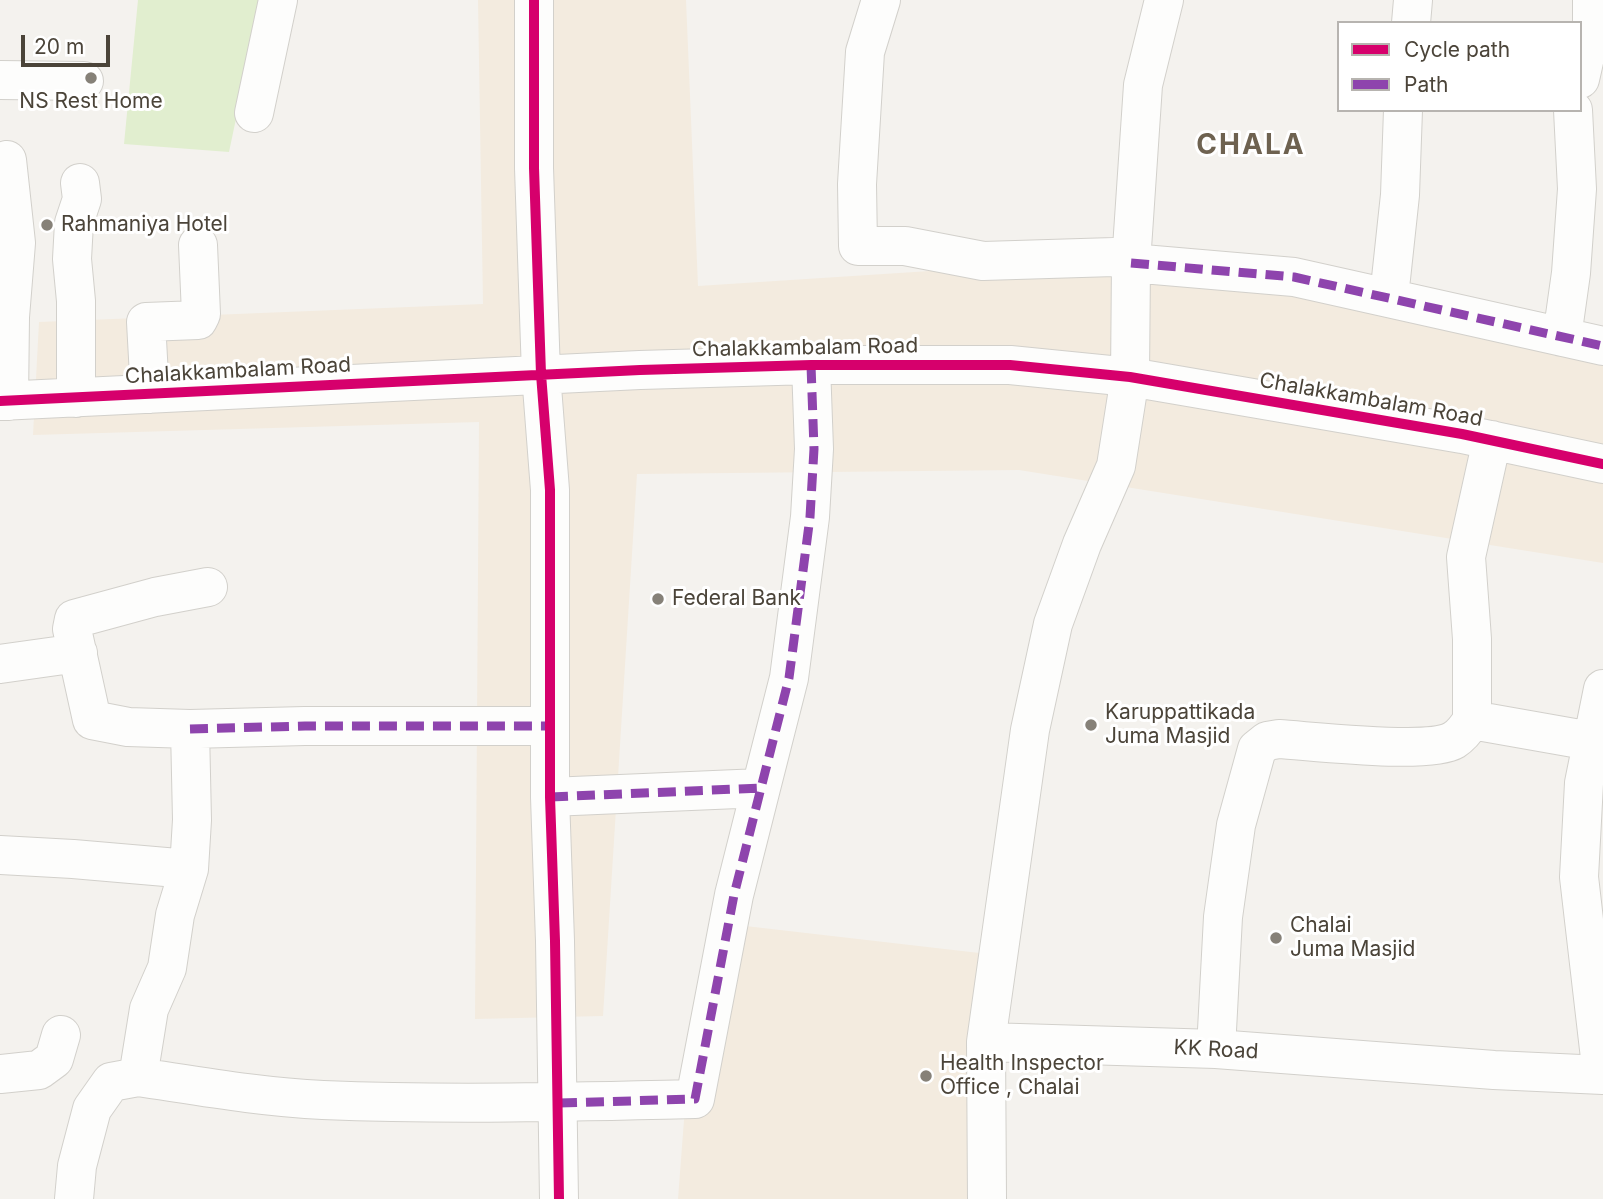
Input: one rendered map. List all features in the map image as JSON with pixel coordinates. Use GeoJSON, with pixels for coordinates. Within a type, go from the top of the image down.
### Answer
{"type":"FeatureCollection","features":[{"type":"Feature","properties":{"kind":"street"},"geometry":{"type":"LineString","coordinates":[[254,113],[278,0]]}},
{"type":"Feature","properties":{"kind":"street"},"geometry":{"type":"LineString","coordinates":[[534,0],[534,168],[541,374],[550,490],[550,797],[559,1103],[559,1199]]}},
{"type":"Feature","properties":{"kind":"street"},"geometry":{"type":"LineString","coordinates":[[881,0],[865,52],[857,184],[858,246],[905,246],[983,261],[1114,257],[1131,263],[1294,277],[1603,346]]}},
{"type":"Feature","properties":{"kind":"street"},"geometry":{"type":"LineString","coordinates":[[987,1199],[986,1042],[1030,730],[1053,624],[1082,544],[1116,466],[1130,377],[1131,263],[1143,85],[1164,0]]}},
{"type":"Feature","properties":{"kind":"street"},"geometry":{"type":"LineString","coordinates":[[1411,21],[1413,0]]}},
{"type":"Feature","properties":{"kind":"street"},"geometry":{"type":"LineString","coordinates":[[1582,70],[1592,26],[1592,0]]}},
{"type":"Feature","properties":{"kind":"street"},"geometry":{"type":"LineString","coordinates":[[12,79],[84,81]]}},
{"type":"Feature","properties":{"kind":"street"},"geometry":{"type":"LineString","coordinates":[[1389,297],[1400,195],[1403,112]]}},
{"type":"Feature","properties":{"kind":"street"},"geometry":{"type":"LineString","coordinates":[[1562,337],[1571,273],[1577,189],[1573,112]]}},
{"type":"Feature","properties":{"kind":"street"},"geometry":{"type":"LineString","coordinates":[[5,401],[16,243],[7,160]]}},
{"type":"Feature","properties":{"kind":"street"},"geometry":{"type":"LineString","coordinates":[[76,398],[76,301],[72,259],[74,223],[82,200],[80,183]]}},
{"type":"Feature","properties":{"kind":"street"},"geometry":{"type":"LineString","coordinates":[[150,394],[146,322],[198,320],[201,314],[198,245]]}},
{"type":"Feature","properties":{"kind":"street"},"geometry":{"type":"LineString","coordinates":[[74,1199],[77,1166],[92,1109],[111,1082],[138,1077],[232,1091],[321,1100],[559,1103],[695,1099],[734,895],[789,678],[810,517],[814,449],[811,365]]}},
{"type":"Feature","properties":{"kind":"street","name":"Chalakkambalam Road"},"geometry":{"type":"LineString","coordinates":[[5,401],[541,374],[811,365],[1010,365],[1130,377],[1492,440],[1603,464]]}},
{"type":"Feature","properties":{"kind":"street"},"geometry":{"type":"LineString","coordinates":[[1216,1049],[1223,917],[1236,825],[1257,749],[1267,741],[1279,738],[1410,747],[1437,746],[1452,741],[1467,729],[1472,720],[1472,639],[1466,557],[1492,440]]}},
{"type":"Feature","properties":{"kind":"street"},"geometry":{"type":"LineString","coordinates":[[208,587],[155,597],[74,619],[72,629],[92,720],[128,726],[190,729],[550,726]]}},
{"type":"Feature","properties":{"kind":"street"},"geometry":{"type":"LineString","coordinates":[[0,664],[78,653]]}},
{"type":"Feature","properties":{"kind":"street"},"geometry":{"type":"LineString","coordinates":[[1602,1075],[1579,877],[1584,783],[1603,689]]}},
{"type":"Feature","properties":{"kind":"street"},"geometry":{"type":"LineString","coordinates":[[1472,720],[1591,741]]}},
{"type":"Feature","properties":{"kind":"street"},"geometry":{"type":"LineString","coordinates":[[138,1077],[149,1009],[167,968],[175,915],[189,869],[192,820],[190,729]]}},
{"type":"Feature","properties":{"kind":"street"},"geometry":{"type":"LineString","coordinates":[[550,797],[761,788]]}},
{"type":"Feature","properties":{"kind":"street"},"geometry":{"type":"LineString","coordinates":[[0,855],[189,869]]}},
{"type":"Feature","properties":{"kind":"street"},"geometry":{"type":"LineString","coordinates":[[0,1074],[39,1070],[54,1059],[61,1035]]}},
{"type":"Feature","properties":{"kind":"street","name":"KK Road"},"geometry":{"type":"LineString","coordinates":[[986,1042],[1216,1049],[1480,1069],[1602,1075]]}},
{"type":"Feature","properties":{"kind":"shaded area"},"geometry":{"type":"Polygon","coordinates":[[[478,0],[686,0],[698,286],[1100,260],[1296,291],[1603,359],[1603,563],[1019,470],[637,474],[603,1016],[475,1019],[479,422],[33,435],[39,322],[483,304],[478,0]]]}},
{"type":"Feature","properties":{"kind":"shaded area"},"geometry":{"type":"Polygon","coordinates":[[[728,924],[988,954],[969,1199],[678,1199],[685,1107],[728,924]]]}},
{"type":"Feature","properties":{"kind":"green space"},"geometry":{"type":"Polygon","coordinates":[[[138,0],[261,0],[229,152],[124,144],[138,0]]]}},
{"type":"Feature","properties":{"kind":"marked path"},"geometry":{"type":"LineString","coordinates":[[1131,263],[1294,277],[1603,346]]}},
{"type":"Feature","properties":{"kind":"marked path"},"geometry":{"type":"LineString","coordinates":[[550,797],[761,788],[789,678],[810,517],[814,449],[811,365]]}},
{"type":"Feature","properties":{"kind":"marked path"},"geometry":{"type":"LineString","coordinates":[[190,729],[550,726]]}},
{"type":"Feature","properties":{"kind":"marked path"},"geometry":{"type":"LineString","coordinates":[[559,1103],[695,1099],[734,895],[761,788]]}},
{"type":"Feature","properties":{"kind":"cycle path"},"geometry":{"type":"LineString","coordinates":[[534,0],[534,168],[541,374],[550,490],[550,797],[559,1199]]}},
{"type":"Feature","properties":{"kind":"cycle path"},"geometry":{"type":"LineString","coordinates":[[0,401],[640,370],[811,365],[1010,365],[1130,377],[1462,434],[1603,464]]}},
{"type":"Feature","properties":{"kind":"place","name":"NS Rest Home"},"geometry":{"type":"Point","coordinates":[91,78]}},
{"type":"Feature","properties":{"kind":"place","name":"Rahmaniya Hotel"},"geometry":{"type":"Point","coordinates":[47,225]}},
{"type":"Feature","properties":{"kind":"place","name":"Federal Bank"},"geometry":{"type":"Point","coordinates":[658,599]}},
{"type":"Feature","properties":{"kind":"place","name":"Karuppattikada Juma Masjid"},"geometry":{"type":"Point","coordinates":[1091,725]}},
{"type":"Feature","properties":{"kind":"place","name":"Chalai Juma Masjid"},"geometry":{"type":"Point","coordinates":[1276,938]}},
{"type":"Feature","properties":{"kind":"place","name":"Health Inspector Office , Chalai"},"geometry":{"type":"Point","coordinates":[926,1076]}},
{"type":"Feature","properties":{"kind":"district","name":"CHALA"},"geometry":{"type":"Point","coordinates":[1251,146]}}]}
